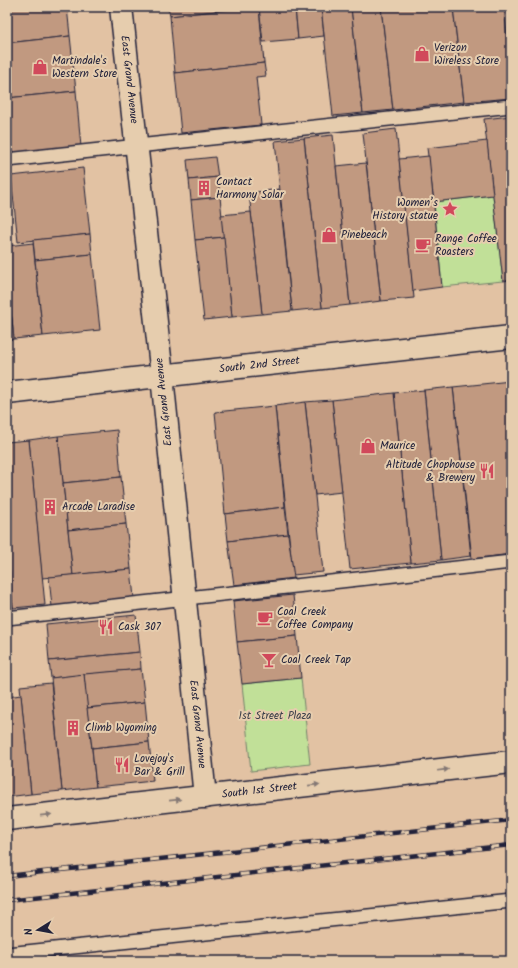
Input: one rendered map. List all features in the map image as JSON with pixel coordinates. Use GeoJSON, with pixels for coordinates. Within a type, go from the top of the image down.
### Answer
{"type":"FeatureCollection","features":[{"type":"Feature","properties":{"kind":"street","name":"East Grand Avenue"},"geometry":{"type":"LineString","coordinates":[[121,7],[162,376],[206,797]]}},
{"type":"Feature","properties":{"kind":"street","name":"South 2nd Street"},"geometry":{"type":"LineString","coordinates":[[7,393],[511,337]]}},
{"type":"Feature","properties":{"kind":"street","name":"South 1st Street"},"geometry":{"type":"LineString","coordinates":[[7,819],[511,762]]}},
{"type":"Feature","properties":{"kind":"lane"},"geometry":{"type":"LineString","coordinates":[[7,160],[511,106]]}},
{"type":"Feature","properties":{"kind":"lane"},"geometry":{"type":"LineString","coordinates":[[7,618],[511,562]]}},
{"type":"Feature","properties":{"kind":"lane"},"geometry":{"type":"LineString","coordinates":[[7,954],[511,901]]}},
{"type":"Feature","properties":{"kind":"green space"},"geometry":{"type":"Polygon","coordinates":[[[493,195],[503,281],[442,287],[434,202],[493,195]]]}},
{"type":"Feature","properties":{"kind":"green space","name":"1st Street Plaza"},"geometry":{"type":"Polygon","coordinates":[[[301,678],[310,764],[251,771],[242,684],[301,678]]]}},
{"type":"Feature","properties":{"kind":"building"},"geometry":{"type":"Polygon","coordinates":[[[7,7],[67,7],[70,36],[7,43],[7,7]]]}},
{"type":"Feature","properties":{"kind":"building"},"geometry":{"type":"Polygon","coordinates":[[[168,7],[217,7],[218,11],[170,16],[168,7]]]}},
{"type":"Feature","properties":{"kind":"building"},"geometry":{"type":"Polygon","coordinates":[[[217,7],[241,7],[242,8],[218,11],[217,7]]]}},
{"type":"Feature","properties":{"kind":"building"},"geometry":{"type":"Polygon","coordinates":[[[259,7],[264,63],[175,73],[170,16],[259,7]]]}},
{"type":"Feature","properties":{"kind":"building"},"geometry":{"type":"Polygon","coordinates":[[[259,7],[295,7],[298,39],[263,42],[259,7]]]}},
{"type":"Feature","properties":{"kind":"building"},"geometry":{"type":"Polygon","coordinates":[[[295,7],[321,7],[324,36],[298,39],[295,7]]]}},
{"type":"Feature","properties":{"kind":"building"},"geometry":{"type":"Polygon","coordinates":[[[321,7],[351,7],[363,113],[333,116],[321,7]]]}},
{"type":"Feature","properties":{"kind":"building"},"geometry":{"type":"Polygon","coordinates":[[[351,7],[381,7],[393,110],[363,113],[351,7]]]}},
{"type":"Feature","properties":{"kind":"building","name":"Verizon Wireless Store"},"geometry":{"type":"Polygon","coordinates":[[[381,7],[453,7],[464,102],[393,110],[381,7]]]}},
{"type":"Feature","properties":{"kind":"building"},"geometry":{"type":"Polygon","coordinates":[[[453,7],[504,7],[511,74],[511,98],[464,102],[453,7]]]}},
{"type":"Feature","properties":{"kind":"building","name":"Martindale's Western Store"},"geometry":{"type":"Polygon","coordinates":[[[70,36],[76,91],[7,98],[7,43],[70,36]]]}},
{"type":"Feature","properties":{"kind":"building"},"geometry":{"type":"Polygon","coordinates":[[[264,63],[266,76],[256,77],[261,125],[181,133],[175,73],[264,63]]]}},
{"type":"Feature","properties":{"kind":"building"},"geometry":{"type":"Polygon","coordinates":[[[76,91],[81,147],[7,155],[7,98],[76,91]]]}},
{"type":"Feature","properties":{"kind":"building"},"geometry":{"type":"Polygon","coordinates":[[[511,116],[511,280],[503,281],[484,119],[511,116]]]}},
{"type":"Feature","properties":{"kind":"building"},"geometry":{"type":"Polygon","coordinates":[[[396,129],[414,298],[381,301],[363,133],[396,129]]]}},
{"type":"Feature","properties":{"kind":"building","name":"Pinebeach"},"geometry":{"type":"Polygon","coordinates":[[[333,135],[350,305],[322,308],[304,138],[333,135]]]}},
{"type":"Feature","properties":{"kind":"building"},"geometry":{"type":"Polygon","coordinates":[[[304,138],[322,308],[292,311],[275,141],[304,138]]]}},
{"type":"Feature","properties":{"kind":"building"},"geometry":{"type":"Polygon","coordinates":[[[487,141],[493,195],[434,202],[427,148],[487,141]]]}},
{"type":"Feature","properties":{"kind":"building","name":"Range Coffee Roasters"},"geometry":{"type":"Polygon","coordinates":[[[429,156],[442,287],[413,291],[399,159],[429,156]]]}},
{"type":"Feature","properties":{"kind":"building"},"geometry":{"type":"Polygon","coordinates":[[[215,157],[218,177],[189,180],[187,160],[215,157]]]}},
{"type":"Feature","properties":{"kind":"building"},"geometry":{"type":"Polygon","coordinates":[[[366,163],[381,301],[350,305],[336,166],[366,163]]]}},
{"type":"Feature","properties":{"kind":"building"},"geometry":{"type":"Polygon","coordinates":[[[83,168],[90,234],[18,242],[11,176],[83,168]]]}},
{"type":"Feature","properties":{"kind":"building","name":"Contact Harmony Solar"},"geometry":{"type":"Polygon","coordinates":[[[218,177],[220,197],[191,200],[189,180],[218,177]]]}},
{"type":"Feature","properties":{"kind":"building"},"geometry":{"type":"Polygon","coordinates":[[[279,189],[292,311],[262,314],[249,193],[279,189]]]}},
{"type":"Feature","properties":{"kind":"building"},"geometry":{"type":"Polygon","coordinates":[[[220,197],[224,237],[195,240],[191,200],[220,197]]]}},
{"type":"Feature","properties":{"kind":"building"},"geometry":{"type":"Polygon","coordinates":[[[251,212],[262,314],[232,317],[221,215],[251,212]]]}},
{"type":"Feature","properties":{"kind":"building"},"geometry":{"type":"Polygon","coordinates":[[[90,234],[92,254],[35,260],[33,240],[90,234]]]}},
{"type":"Feature","properties":{"kind":"building"},"geometry":{"type":"Polygon","coordinates":[[[224,237],[232,317],[204,320],[195,240],[224,237]]]}},
{"type":"Feature","properties":{"kind":"building"},"geometry":{"type":"Polygon","coordinates":[[[33,243],[43,336],[14,339],[7,275],[7,246],[33,243]]]}},
{"type":"Feature","properties":{"kind":"building"},"geometry":{"type":"Polygon","coordinates":[[[92,254],[100,330],[43,336],[35,260],[92,254]]]}},
{"type":"Feature","properties":{"kind":"building"},"geometry":{"type":"Polygon","coordinates":[[[7,275],[14,339],[7,340],[7,275]]]}},
{"type":"Feature","properties":{"kind":"building","name":"Altitude Chophouse & Brewery"},"geometry":{"type":"Polygon","coordinates":[[[511,381],[511,554],[472,559],[453,387],[511,381]]]}},
{"type":"Feature","properties":{"kind":"building"},"geometry":{"type":"Polygon","coordinates":[[[453,387],[471,556],[441,560],[424,390],[453,387]]]}},
{"type":"Feature","properties":{"kind":"building"},"geometry":{"type":"Polygon","coordinates":[[[424,390],[441,560],[411,563],[394,393],[424,390]]]}},
{"type":"Feature","properties":{"kind":"building","name":"Maurice"},"geometry":{"type":"Polygon","coordinates":[[[394,393],[411,563],[350,569],[332,400],[394,393]]]}},
{"type":"Feature","properties":{"kind":"building"},"geometry":{"type":"Polygon","coordinates":[[[332,400],[342,492],[315,495],[305,402],[332,400]]]}},
{"type":"Feature","properties":{"kind":"building"},"geometry":{"type":"Polygon","coordinates":[[[305,402],[323,572],[293,575],[275,406],[305,402]]]}},
{"type":"Feature","properties":{"kind":"building"},"geometry":{"type":"Polygon","coordinates":[[[275,406],[285,507],[225,514],[215,412],[275,406]]]}},
{"type":"Feature","properties":{"kind":"building"},"geometry":{"type":"Polygon","coordinates":[[[117,430],[121,477],[63,483],[58,436],[117,430]]]}},
{"type":"Feature","properties":{"kind":"building","name":"Arcade Laradise"},"geometry":{"type":"Polygon","coordinates":[[[58,436],[73,575],[42,578],[29,440],[58,436]]]}},
{"type":"Feature","properties":{"kind":"building"},"geometry":{"type":"Polygon","coordinates":[[[29,440],[45,605],[13,608],[7,541],[7,442],[29,440]]]}},
{"type":"Feature","properties":{"kind":"building"},"geometry":{"type":"Polygon","coordinates":[[[121,477],[126,524],[68,530],[63,483],[121,477]]]}},
{"type":"Feature","properties":{"kind":"building"},"geometry":{"type":"Polygon","coordinates":[[[285,507],[288,534],[228,541],[225,514],[285,507]]]}},
{"type":"Feature","properties":{"kind":"building"},"geometry":{"type":"Polygon","coordinates":[[[126,524],[131,569],[73,575],[68,530],[126,524]]]}},
{"type":"Feature","properties":{"kind":"building"},"geometry":{"type":"Polygon","coordinates":[[[288,534],[294,578],[234,585],[228,541],[288,534]]]}},
{"type":"Feature","properties":{"kind":"building"},"geometry":{"type":"Polygon","coordinates":[[[7,541],[13,608],[7,609],[7,541]]]}},
{"type":"Feature","properties":{"kind":"building"},"geometry":{"type":"Polygon","coordinates":[[[131,569],[134,598],[52,607],[49,577],[131,569]]]}},
{"type":"Feature","properties":{"kind":"building","name":"Coal Creek Coffee Company"},"geometry":{"type":"Polygon","coordinates":[[[293,595],[297,636],[237,642],[233,601],[293,595]]]}},
{"type":"Feature","properties":{"kind":"building"},"geometry":{"type":"Polygon","coordinates":[[[136,615],[140,652],[49,661],[46,624],[136,615]]]}},
{"type":"Feature","properties":{"kind":"building","name":"Coal Creek Tap"},"geometry":{"type":"Polygon","coordinates":[[[297,636],[301,678],[242,684],[237,642],[297,636]]]}},
{"type":"Feature","properties":{"kind":"building"},"geometry":{"type":"Polygon","coordinates":[[[140,652],[141,669],[51,678],[49,661],[140,652]]]}},
{"type":"Feature","properties":{"kind":"building"},"geometry":{"type":"Polygon","coordinates":[[[141,669],[145,702],[87,708],[84,674],[141,669]]]}},
{"type":"Feature","properties":{"kind":"building","name":"Climb Wyoming"},"geometry":{"type":"Polygon","coordinates":[[[84,674],[96,787],[62,791],[51,678],[84,674]]]}},
{"type":"Feature","properties":{"kind":"building"},"geometry":{"type":"Polygon","coordinates":[[[51,683],[62,791],[31,794],[20,686],[51,683]]]}},
{"type":"Feature","properties":{"kind":"building"},"geometry":{"type":"Polygon","coordinates":[[[21,695],[31,794],[7,797],[7,697],[21,695]]]}},
{"type":"Feature","properties":{"kind":"building"},"geometry":{"type":"Polygon","coordinates":[[[145,702],[149,742],[92,748],[87,708],[145,702]]]}},
{"type":"Feature","properties":{"kind":"building","name":"Lovejoy's Bar & Grill"},"geometry":{"type":"Polygon","coordinates":[[[149,742],[153,781],[96,787],[92,748],[149,742]]]}},
{"type":"Feature","properties":{"kind":"railway"},"geometry":{"type":"LineString","coordinates":[[7,876],[511,820]]}},
{"type":"Feature","properties":{"kind":"railway"},"geometry":{"type":"LineString","coordinates":[[7,900],[511,845]]}},
{"type":"Feature","properties":{"kind":"place","name":"Verizon Wireless Store"},"geometry":{"type":"Point","coordinates":[422,54]}},
{"type":"Feature","properties":{"kind":"place","name":"Martindale's Western Store"},"geometry":{"type":"Point","coordinates":[40,67]}},
{"type":"Feature","properties":{"kind":"place","name":"Contact Harmony Solar"},"geometry":{"type":"Point","coordinates":[204,188]}},
{"type":"Feature","properties":{"kind":"place","name":"Women’s History statue"},"geometry":{"type":"Point","coordinates":[450,209]}},
{"type":"Feature","properties":{"kind":"place","name":"Pinebeach"},"geometry":{"type":"Point","coordinates":[329,235]}},
{"type":"Feature","properties":{"kind":"place","name":"Range Coffee Roasters"},"geometry":{"type":"Point","coordinates":[423,245]}},
{"type":"Feature","properties":{"kind":"place","name":"Maurice"},"geometry":{"type":"Point","coordinates":[368,446]}},
{"type":"Feature","properties":{"kind":"place","name":"Altitude Chophouse & Brewery"},"geometry":{"type":"Point","coordinates":[487,471]}},
{"type":"Feature","properties":{"kind":"place","name":"Arcade Laradise"},"geometry":{"type":"Point","coordinates":[50,507]}},
{"type":"Feature","properties":{"kind":"place","name":"Coal Creek Coffee Company"},"geometry":{"type":"Point","coordinates":[265,618]}},
{"type":"Feature","properties":{"kind":"place","name":"Cask 307"},"geometry":{"type":"Point","coordinates":[106,627]}},
{"type":"Feature","properties":{"kind":"place","name":"Coal Creek Tap"},"geometry":{"type":"Point","coordinates":[269,660]}},
{"type":"Feature","properties":{"kind":"place","name":"Climb Wyoming"},"geometry":{"type":"Point","coordinates":[73,728]}},
{"type":"Feature","properties":{"kind":"place","name":"Lovejoy's Bar & Grill"},"geometry":{"type":"Point","coordinates":[122,765]}}]}
